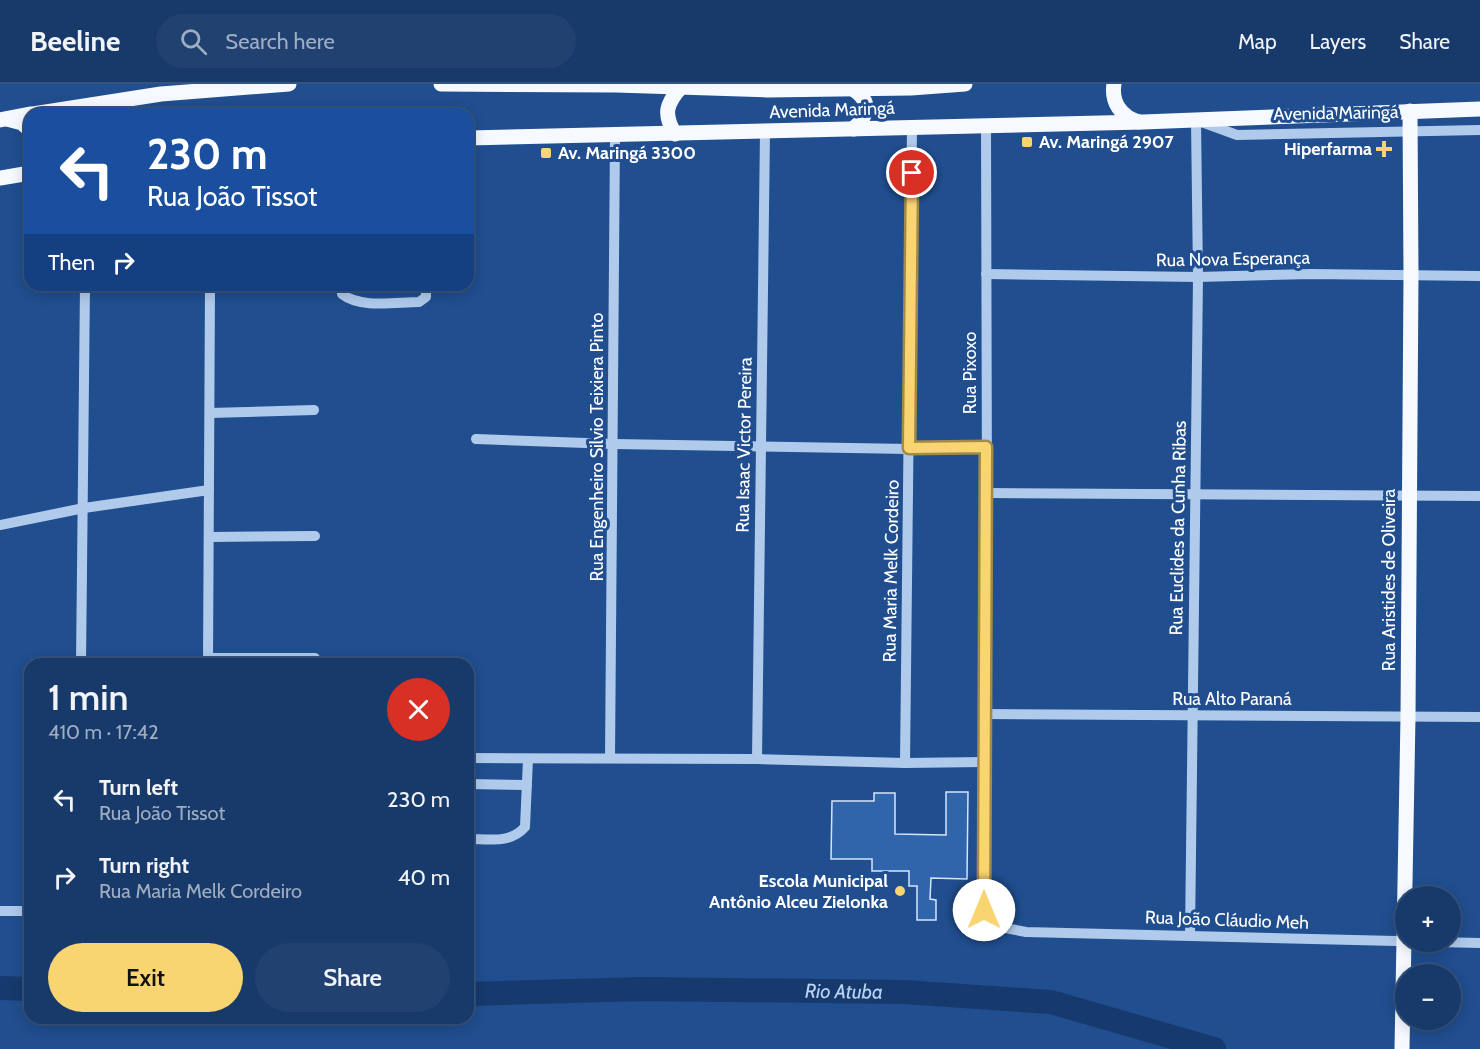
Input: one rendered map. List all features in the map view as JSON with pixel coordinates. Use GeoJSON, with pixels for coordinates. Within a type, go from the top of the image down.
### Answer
{"type":"FeatureCollection","features":[{"type":"Feature","properties":{"kind":"main road"},"geometry":{"type":"LineString","coordinates":[[70,108],[161,94],[289,84]]}},
{"type":"Feature","properties":{"kind":"main road","name":"Avenida Maringá"},"geometry":{"type":"LineString","coordinates":[[441,84],[616,84],[853,89],[965,84]]}},
{"type":"Feature","properties":{"kind":"main road"},"geometry":{"type":"LineString","coordinates":[[1114,84],[1113,92],[1118,107],[1128,118],[1143,122]]}},
{"type":"Feature","properties":{"kind":"main road"},"geometry":{"type":"LineString","coordinates":[[675,134],[667,117],[668,105],[681,87]]}},
{"type":"Feature","properties":{"kind":"main road"},"geometry":{"type":"LineString","coordinates":[[853,89],[864,99],[866,106],[865,115],[853,129]]}},
{"type":"Feature","properties":{"kind":"main road","name":"Avenida Maringá"},"geometry":{"type":"LineString","coordinates":[[474,138],[1143,122],[1480,109]]}},
{"type":"Feature","properties":{"kind":"main road","name":"Rua Aristides de Oliveira"},"geometry":{"type":"LineString","coordinates":[[1405,886],[1411,275],[1410,111]]}},
{"type":"Feature","properties":{"kind":"main road"},"geometry":{"type":"LineString","coordinates":[[2,120],[24,115]]}},
{"type":"Feature","properties":{"kind":"main road"},"geometry":{"type":"LineString","coordinates":[[2,120],[24,125]]}},
{"type":"Feature","properties":{"kind":"main road"},"geometry":{"type":"LineString","coordinates":[[0,178],[23,174]]}},
{"type":"Feature","properties":{"kind":"main road","name":"Rua Aristides de Oliveira"},"geometry":{"type":"LineString","coordinates":[[1402,1049],[1404,952]]}},
{"type":"Feature","properties":{"kind":"street","name":"Avenida Maringá"},"geometry":{"type":"LineString","coordinates":[[1196,120],[1237,135],[1480,130]]}},
{"type":"Feature","properties":{"kind":"street","name":"Rua Euclides da Cunha Ribas"},"geometry":{"type":"LineString","coordinates":[[1190,935],[1198,277],[1196,120]]}},
{"type":"Feature","properties":{"kind":"street","name":"Rua Pixoxo"},"geometry":{"type":"LineString","coordinates":[[984,910],[987,493],[986,125]]}},
{"type":"Feature","properties":{"kind":"street","name":"Rua Maria Melk Cordeiro"},"geometry":{"type":"LineString","coordinates":[[905,763],[912,128]]}},
{"type":"Feature","properties":{"kind":"street","name":"Rua Isaac Victor Pereira"},"geometry":{"type":"LineString","coordinates":[[757,759],[765,132]]}},
{"type":"Feature","properties":{"kind":"street","name":"Rua Engenheiro Silvio Teixiera Pinto"},"geometry":{"type":"LineString","coordinates":[[610,758],[615,136]]}},
{"type":"Feature","properties":{"kind":"street","name":"Rua Nova Esperança"},"geometry":{"type":"LineString","coordinates":[[986,274],[1198,277],[1311,274],[1480,276]]}},
{"type":"Feature","properties":{"kind":"street"},"geometry":{"type":"LineString","coordinates":[[81,658],[85,291]]}},
{"type":"Feature","properties":{"kind":"street"},"geometry":{"type":"LineString","coordinates":[[208,658],[210,291]]}},
{"type":"Feature","properties":{"kind":"street"},"geometry":{"type":"LineString","coordinates":[[342,291],[342,294],[349,300],[362,303],[419,302],[426,297],[426,291]]}},
{"type":"Feature","properties":{"kind":"street"},"geometry":{"type":"LineString","coordinates":[[210,413],[314,410]]}},
{"type":"Feature","properties":{"kind":"street"},"geometry":{"type":"LineString","coordinates":[[476,439],[614,444],[986,447]]}},
{"type":"Feature","properties":{"kind":"street"},"geometry":{"type":"LineString","coordinates":[[0,525],[84,508],[209,490]]}},
{"type":"Feature","properties":{"kind":"street"},"geometry":{"type":"LineString","coordinates":[[987,493],[1480,496]]}},
{"type":"Feature","properties":{"kind":"street"},"geometry":{"type":"LineString","coordinates":[[209,537],[315,536]]}},
{"type":"Feature","properties":{"kind":"street","name":"Rua Alto Paraná"},"geometry":{"type":"LineString","coordinates":[[984,714],[1480,717]]}},
{"type":"Feature","properties":{"kind":"street"},"geometry":{"type":"LineString","coordinates":[[474,758],[984,762]]}},
{"type":"Feature","properties":{"kind":"street"},"geometry":{"type":"LineString","coordinates":[[474,839],[507,839],[518,835],[525,827],[528,759]]}},
{"type":"Feature","properties":{"kind":"street"},"geometry":{"type":"LineString","coordinates":[[474,784],[527,785]]}},
{"type":"Feature","properties":{"kind":"street"},"geometry":{"type":"LineString","coordinates":[[0,910],[24,911]]}},
{"type":"Feature","properties":{"kind":"street","name":"Rua João Cláudio Meh"},"geometry":{"type":"LineString","coordinates":[[984,910],[988,921],[1000,927],[1026,932],[1395,942]]}},
{"type":"Feature","properties":{"kind":"street","name":"Rua João Cláudio Meh"},"geometry":{"type":"LineString","coordinates":[[1461,943],[1480,943]]}},
{"type":"Feature","properties":{"kind":"building"},"geometry":{"type":"Polygon","coordinates":[[[946,792],[968,792],[967,879],[931,878],[930,899],[936,900],[936,920],[917,920],[917,886],[909,886],[909,871],[872,871],[872,859],[831,859],[832,801],[874,801],[874,793],[895,793],[895,834],[946,835],[946,792]]]}},
{"type":"Feature","properties":{"kind":"waterway","name":"Rio Atuba"},"geometry":{"type":"LineString","coordinates":[[0,988],[24,989]]}},
{"type":"Feature","properties":{"kind":"waterway","name":"Rio Atuba"},"geometry":{"type":"LineString","coordinates":[[474,994],[643,989],[904,992],[1051,1002],[1214,1049]]}},
{"type":"Feature","properties":{"kind":"place","name":"Av. Maringá 2907"},"geometry":{"type":"Point","coordinates":[1027,142]}},
{"type":"Feature","properties":{"kind":"place","name":"Hiperfarma"},"geometry":{"type":"Point","coordinates":[1384,149]}},
{"type":"Feature","properties":{"kind":"place","name":"Av. Maringá 3300"},"geometry":{"type":"Point","coordinates":[546,153]}},
{"type":"Feature","properties":{"kind":"place","name":"Escola Municipal Antônio Alceu Zielonka"},"geometry":{"type":"Point","coordinates":[900,891]}},
{"type":"Feature","properties":{"kind":"route"},"geometry":{"type":"LineString","coordinates":[[912,173],[909,448],[986,447],[984,910]]}}]}
